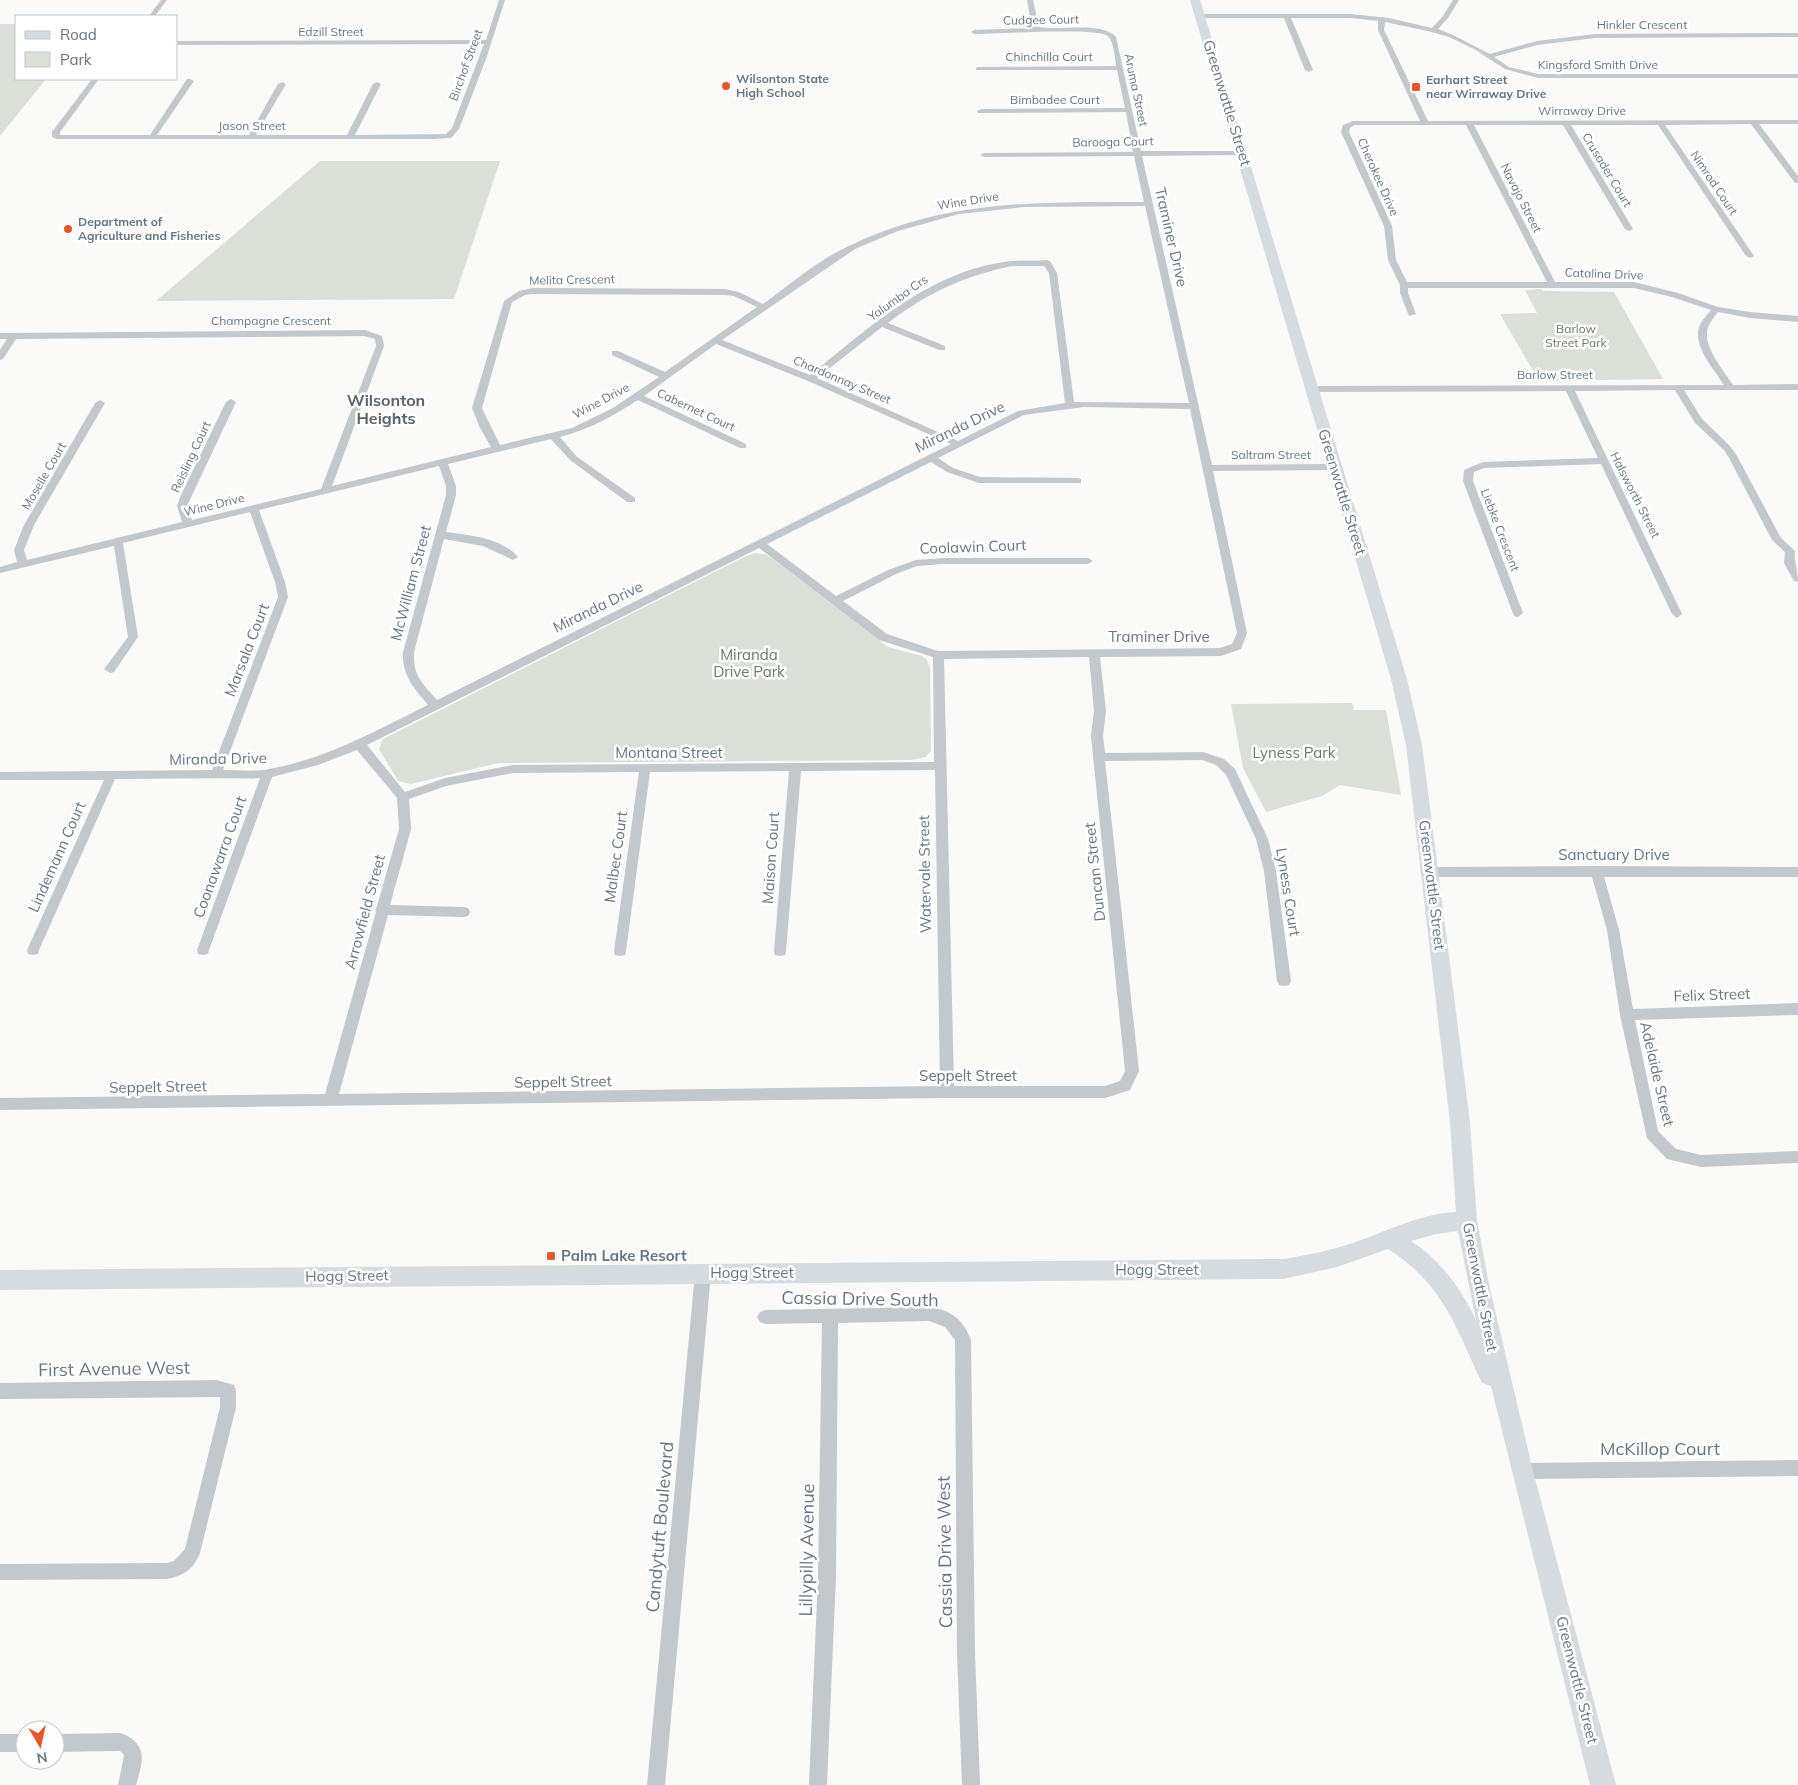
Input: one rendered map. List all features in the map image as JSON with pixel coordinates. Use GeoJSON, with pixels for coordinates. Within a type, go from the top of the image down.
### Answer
{"type":"FeatureCollection","features":[{"type":"Feature","properties":{"kind":"main road","name":"Greenwattle Street"},"geometry":{"type":"LineString","coordinates":[[1195,0],[1399,679],[1414,745],[1431,872],[1460,1122],[1467,1221],[1479,1289],[1522,1471],[1603,1785]]}},
{"type":"Feature","properties":{"kind":"main road","name":"Hogg Street"},"geometry":{"type":"LineString","coordinates":[[0,1280],[1283,1269],[1316,1264],[1356,1252],[1416,1228],[1450,1221],[1467,1221]]}},
{"type":"Feature","properties":{"kind":"main road"},"geometry":{"type":"LineString","coordinates":[[1388,1238],[1415,1254],[1438,1277],[1462,1316],[1505,1401]]}},
{"type":"Feature","properties":{"kind":"street"},"geometry":{"type":"LineString","coordinates":[[153,15],[164,0]]}},
{"type":"Feature","properties":{"kind":"street","name":"Birchof Street"},"geometry":{"type":"LineString","coordinates":[[448,136],[455,129],[502,0]]}},
{"type":"Feature","properties":{"kind":"street"},"geometry":{"type":"LineString","coordinates":[[1030,0],[1034,25],[1037,29]]}},
{"type":"Feature","properties":{"kind":"street"},"geometry":{"type":"LineString","coordinates":[[1434,30],[1446,17],[1456,0]]}},
{"type":"Feature","properties":{"kind":"street","name":"Kingsford Smith Drive"},"geometry":{"type":"LineString","coordinates":[[1200,16],[1351,16],[1382,19],[1434,30],[1463,42],[1507,68],[1538,76],[1798,76]]}},
{"type":"Feature","properties":{"kind":"street"},"geometry":{"type":"LineString","coordinates":[[1287,16],[1308,70]]}},
{"type":"Feature","properties":{"kind":"street"},"geometry":{"type":"LineString","coordinates":[[1382,19],[1381,30],[1425,123]]}},
{"type":"Feature","properties":{"kind":"street","name":"Cudgee Court"},"geometry":{"type":"LineString","coordinates":[[974,32],[1013,32],[1037,29],[1050,31],[1097,30],[1109,33]]}},
{"type":"Feature","properties":{"kind":"street","name":"Aruma Street"},"geometry":{"type":"LineString","coordinates":[[1109,33],[1114,38],[1138,154]]}},
{"type":"Feature","properties":{"kind":"street","name":"Hinkler Crescent"},"geometry":{"type":"LineString","coordinates":[[1489,56],[1537,42],[1588,36],[1798,35]]}},
{"type":"Feature","properties":{"kind":"street","name":"Edzill Street"},"geometry":{"type":"LineString","coordinates":[[178,43],[487,42]]}},
{"type":"Feature","properties":{"kind":"street","name":"Chinchilla Court"},"geometry":{"type":"LineString","coordinates":[[978,68],[1120,68]]}},
{"type":"Feature","properties":{"kind":"street","name":"Jason Street"},"geometry":{"type":"LineString","coordinates":[[94,80],[56,132],[56,137],[448,136]]}},
{"type":"Feature","properties":{"kind":"street"},"geometry":{"type":"LineString","coordinates":[[152,137],[190,81]]}},
{"type":"Feature","properties":{"kind":"street"},"geometry":{"type":"LineString","coordinates":[[251,137],[282,84]]}},
{"type":"Feature","properties":{"kind":"street"},"geometry":{"type":"LineString","coordinates":[[350,137],[377,84]]}},
{"type":"Feature","properties":{"kind":"street","name":"Bimbadee Court"},"geometry":{"type":"LineString","coordinates":[[981,111],[1129,110]]}},
{"type":"Feature","properties":{"kind":"street","name":"Wirraway Drive"},"geometry":{"type":"LineString","coordinates":[[1365,122],[1798,122]]}},
{"type":"Feature","properties":{"kind":"street","name":"Cherokee Drive"},"geometry":{"type":"LineString","coordinates":[[1365,122],[1353,123],[1346,127],[1345,132],[1388,226],[1392,260],[1404,285],[1404,293],[1412,314]]}},
{"type":"Feature","properties":{"kind":"street","name":"Nimrod Court"},"geometry":{"type":"LineString","coordinates":[[1660,122],[1750,256]]}},
{"type":"Feature","properties":{"kind":"street"},"geometry":{"type":"LineString","coordinates":[[1753,122],[1798,181]]}},
{"type":"Feature","properties":{"kind":"street","name":"Navajo Street"},"geometry":{"type":"LineString","coordinates":[[1469,123],[1552,284]]}},
{"type":"Feature","properties":{"kind":"street","name":"Crusader Court"},"geometry":{"type":"LineString","coordinates":[[1566,123],[1629,229]]}},
{"type":"Feature","properties":{"kind":"street","name":"Barooga Court"},"geometry":{"type":"LineString","coordinates":[[984,155],[1242,152]]}},
{"type":"Feature","properties":{"kind":"street","name":"Traminer Drive"},"geometry":{"type":"LineString","coordinates":[[760,544],[837,600],[883,637],[938,655],[1221,652],[1237,646],[1242,633],[1208,468],[1138,154]]}},
{"type":"Feature","properties":{"kind":"street","name":"Wine Drive"},"geometry":{"type":"LineString","coordinates":[[0,570],[575,430],[598,420],[637,396],[813,272],[852,247],[895,229],[959,212],[1024,205],[1148,204]]}},
{"type":"Feature","properties":{"kind":"street","name":"Yalumba Crs"},"geometry":{"type":"LineString","coordinates":[[811,379],[919,296],[957,277],[999,265],[1023,261],[1046,263],[1054,272],[1070,405]]}},
{"type":"Feature","properties":{"kind":"street","name":"Catalina Drive"},"geometry":{"type":"LineString","coordinates":[[1404,285],[1634,285],[1675,295],[1716,309],[1750,315],[1798,319]]}},
{"type":"Feature","properties":{"kind":"street","name":"Melita Crescent"},"geometry":{"type":"LineString","coordinates":[[496,449],[477,408],[508,301],[515,296],[533,291],[725,292],[736,294],[763,307]]}},
{"type":"Feature","properties":{"kind":"street"},"geometry":{"type":"LineString","coordinates":[[1716,309],[1704,326],[1703,336],[1706,347],[1730,387]]}},
{"type":"Feature","properties":{"kind":"street"},"geometry":{"type":"LineString","coordinates":[[883,324],[942,348]]}},
{"type":"Feature","properties":{"kind":"street","name":"Champagne Crescent"},"geometry":{"type":"LineString","coordinates":[[0,336],[365,333],[378,338],[380,346],[325,490]]}},
{"type":"Feature","properties":{"kind":"street"},"geometry":{"type":"LineString","coordinates":[[0,357],[14,336]]}},
{"type":"Feature","properties":{"kind":"street","name":"Chardonnay Street"},"geometry":{"type":"LineString","coordinates":[[716,341],[811,379],[958,444]]}},
{"type":"Feature","properties":{"kind":"street"},"geometry":{"type":"LineString","coordinates":[[615,353],[665,376]]}},
{"type":"Feature","properties":{"kind":"street","name":"Barlow Street"},"geometry":{"type":"LineString","coordinates":[[1311,389],[1798,387]]}},
{"type":"Feature","properties":{"kind":"street","name":"Halsworth Street"},"geometry":{"type":"LineString","coordinates":[[1569,388],[1637,524],[1677,614]]}},
{"type":"Feature","properties":{"kind":"street"},"geometry":{"type":"LineString","coordinates":[[1678,388],[1698,421],[1727,448],[1777,540],[1794,551],[1789,563],[1798,579]]}},
{"type":"Feature","properties":{"kind":"street","name":"Cabernet Court"},"geometry":{"type":"LineString","coordinates":[[637,396],[744,446]]}},
{"type":"Feature","properties":{"kind":"street","name":"Reisling Court"},"geometry":{"type":"LineString","coordinates":[[188,524],[182,506],[231,402]]}},
{"type":"Feature","properties":{"kind":"street","name":"Moselle Court"},"geometry":{"type":"LineString","coordinates":[[23,564],[19,550],[30,525],[100,403]]}},
{"type":"Feature","properties":{"kind":"street","name":"Miranda Drive"},"geometry":{"type":"LineString","coordinates":[[0,776],[267,774],[333,756],[1021,413],[1044,407],[1070,405],[1193,406]]}},
{"type":"Feature","properties":{"kind":"street"},"geometry":{"type":"LineString","coordinates":[[554,436],[573,458],[631,500]]}},
{"type":"Feature","properties":{"kind":"street"},"geometry":{"type":"LineString","coordinates":[[931,458],[950,470],[979,480],[1078,481]]}},
{"type":"Feature","properties":{"kind":"street","name":"Liebke Crescent"},"geometry":{"type":"LineString","coordinates":[[1518,613],[1468,481],[1469,470],[1483,465],[1604,461]]}},
{"type":"Feature","properties":{"kind":"street","name":"McWilliam Street"},"geometry":{"type":"LineString","coordinates":[[435,705],[411,677],[407,665],[410,640],[451,495],[451,486],[443,463]]}},
{"type":"Feature","properties":{"kind":"street","name":"Saltram Street"},"geometry":{"type":"LineString","coordinates":[[1208,468],[1335,467]]}},
{"type":"Feature","properties":{"kind":"street","name":"Marsala Court"},"geometry":{"type":"LineString","coordinates":[[216,774],[283,597],[280,582],[253,508]]}},
{"type":"Feature","properties":{"kind":"street"},"geometry":{"type":"LineString","coordinates":[[440,535],[486,542],[499,547],[513,557]]}},
{"type":"Feature","properties":{"kind":"street"},"geometry":{"type":"LineString","coordinates":[[110,669],[133,637],[118,541]]}},
{"type":"Feature","properties":{"kind":"street","name":"Coolawin Court"},"geometry":{"type":"LineString","coordinates":[[837,600],[892,572],[916,563],[943,561],[1088,561]]}},
{"type":"Feature","properties":{"kind":"street","name":"Duncan Street"},"geometry":{"type":"LineString","coordinates":[[1094,652],[1100,711],[1098,736],[1132,1071],[1125,1086]]}},
{"type":"Feature","properties":{"kind":"street","name":"Watervale Street"},"geometry":{"type":"LineString","coordinates":[[938,655],[947,1092]]}},
{"type":"Feature","properties":{"kind":"street"},"geometry":{"type":"LineString","coordinates":[[359,744],[402,797]]}},
{"type":"Feature","properties":{"kind":"street","name":"Lyness Court"},"geometry":{"type":"LineString","coordinates":[[1100,757],[1203,756],[1220,762],[1231,772],[1262,838],[1270,871],[1284,981]]}},
{"type":"Feature","properties":{"kind":"street","name":"Montana Street"},"geometry":{"type":"LineString","coordinates":[[402,797],[445,782],[513,769],[939,766]]}},
{"type":"Feature","properties":{"kind":"street","name":"Malbec Court"},"geometry":{"type":"LineString","coordinates":[[620,951],[645,768]]}},
{"type":"Feature","properties":{"kind":"street","name":"Maison Court"},"geometry":{"type":"LineString","coordinates":[[780,951],[795,768]]}},
{"type":"Feature","properties":{"kind":"street","name":"Coonawarra Court"},"geometry":{"type":"LineString","coordinates":[[203,950],[267,774]]}},
{"type":"Feature","properties":{"kind":"street","name":"Lindemann Court"},"geometry":{"type":"LineString","coordinates":[[34,950],[111,776]]}},
{"type":"Feature","properties":{"kind":"street","name":"Arrowfield Street"},"geometry":{"type":"LineString","coordinates":[[330,1101],[405,829],[402,797]]}},
{"type":"Feature","properties":{"kind":"street","name":"Adelaide Street"},"geometry":{"type":"LineString","coordinates":[[1596,871],[1607,904],[1627,1015],[1652,1134],[1672,1154],[1701,1161],[1798,1157]]}},
{"type":"Feature","properties":{"kind":"street","name":"Sanctuary Drive"},"geometry":{"type":"LineString","coordinates":[[1431,872],[1798,872]]}},
{"type":"Feature","properties":{"kind":"street"},"geometry":{"type":"LineString","coordinates":[[382,910],[464,912]]}},
{"type":"Feature","properties":{"kind":"street","name":"Felix Street"},"geometry":{"type":"LineString","coordinates":[[1627,1015],[1798,1009]]}},
{"type":"Feature","properties":{"kind":"street","name":"Seppelt Street"},"geometry":{"type":"LineString","coordinates":[[0,1104],[947,1092],[1105,1092],[1125,1086]]}},
{"type":"Feature","properties":{"kind":"street","name":"Candytuft Boulevard"},"geometry":{"type":"LineString","coordinates":[[656,1785],[703,1273]]}},
{"type":"Feature","properties":{"kind":"street","name":"Cassia Drive South"},"geometry":{"type":"LineString","coordinates":[[765,1316],[930,1314],[938,1315],[953,1322]]}},
{"type":"Feature","properties":{"kind":"street","name":"Lillypilly Avenue"},"geometry":{"type":"LineString","coordinates":[[818,1785],[827,1575],[830,1316]]}},
{"type":"Feature","properties":{"kind":"street","name":"Cassia Drive West"},"geometry":{"type":"LineString","coordinates":[[953,1322],[960,1330],[963,1340],[966,1653],[971,1785]]}},
{"type":"Feature","properties":{"kind":"street","name":"First Avenue West"},"geometry":{"type":"LineString","coordinates":[[0,1391],[216,1388],[228,1391],[228,1407],[192,1553],[179,1568],[167,1571],[0,1572]]}},
{"type":"Feature","properties":{"kind":"street","name":"McKillop Court"},"geometry":{"type":"LineString","coordinates":[[1522,1471],[1798,1468]]}},
{"type":"Feature","properties":{"kind":"street"},"geometry":{"type":"LineString","coordinates":[[65,1743],[121,1742],[130,1746],[133,1751],[133,1761],[127,1785]]}},
{"type":"Feature","properties":{"kind":"street"},"geometry":{"type":"LineString","coordinates":[[0,1743],[15,1743]]}},
{"type":"Feature","properties":{"kind":"green space"},"geometry":{"type":"Polygon","coordinates":[[[0,24],[15,24],[15,80],[45,80],[0,136],[0,24]]]}},
{"type":"Feature","properties":{"kind":"green space"},"geometry":{"type":"Polygon","coordinates":[[[320,161],[500,161],[454,299],[156,301],[320,161]]]}},
{"type":"Feature","properties":{"kind":"green space","name":"Barlow Street Park"},"geometry":{"type":"Polygon","coordinates":[[[1541,289],[1543,291],[1614,292],[1663,379],[1539,381],[1500,314],[1537,313],[1525,290],[1541,289]]]}},
{"type":"Feature","properties":{"kind":"green space","name":"Miranda Drive Park"},"geometry":{"type":"Polygon","coordinates":[[[755,553],[765,554],[773,559],[888,647],[922,656],[927,660],[930,668],[931,751],[925,757],[913,760],[498,763],[411,784],[398,781],[379,749],[383,739],[755,553]]]}},
{"type":"Feature","properties":{"kind":"green space","name":"Lyness Park"},"geometry":{"type":"Polygon","coordinates":[[[1352,703],[1354,710],[1386,710],[1401,795],[1340,785],[1322,796],[1266,812],[1243,768],[1231,704],[1352,703]]]}},
{"type":"Feature","properties":{"kind":"place","name":"Wilsonton State High School"},"geometry":{"type":"Point","coordinates":[726,86]}},
{"type":"Feature","properties":{"kind":"place","name":"Earhart Street near Wirraway Drive"},"geometry":{"type":"Point","coordinates":[1416,87]}},
{"type":"Feature","properties":{"kind":"place","name":"Department of Agriculture and Fisheries"},"geometry":{"type":"Point","coordinates":[68,229]}},
{"type":"Feature","properties":{"kind":"place","name":"Palm Lake Resort"},"geometry":{"type":"Point","coordinates":[551,1256]}},
{"type":"Feature","properties":{"kind":"district","name":"Wilsonton Heights"},"geometry":{"type":"Point","coordinates":[386,409]}}]}
